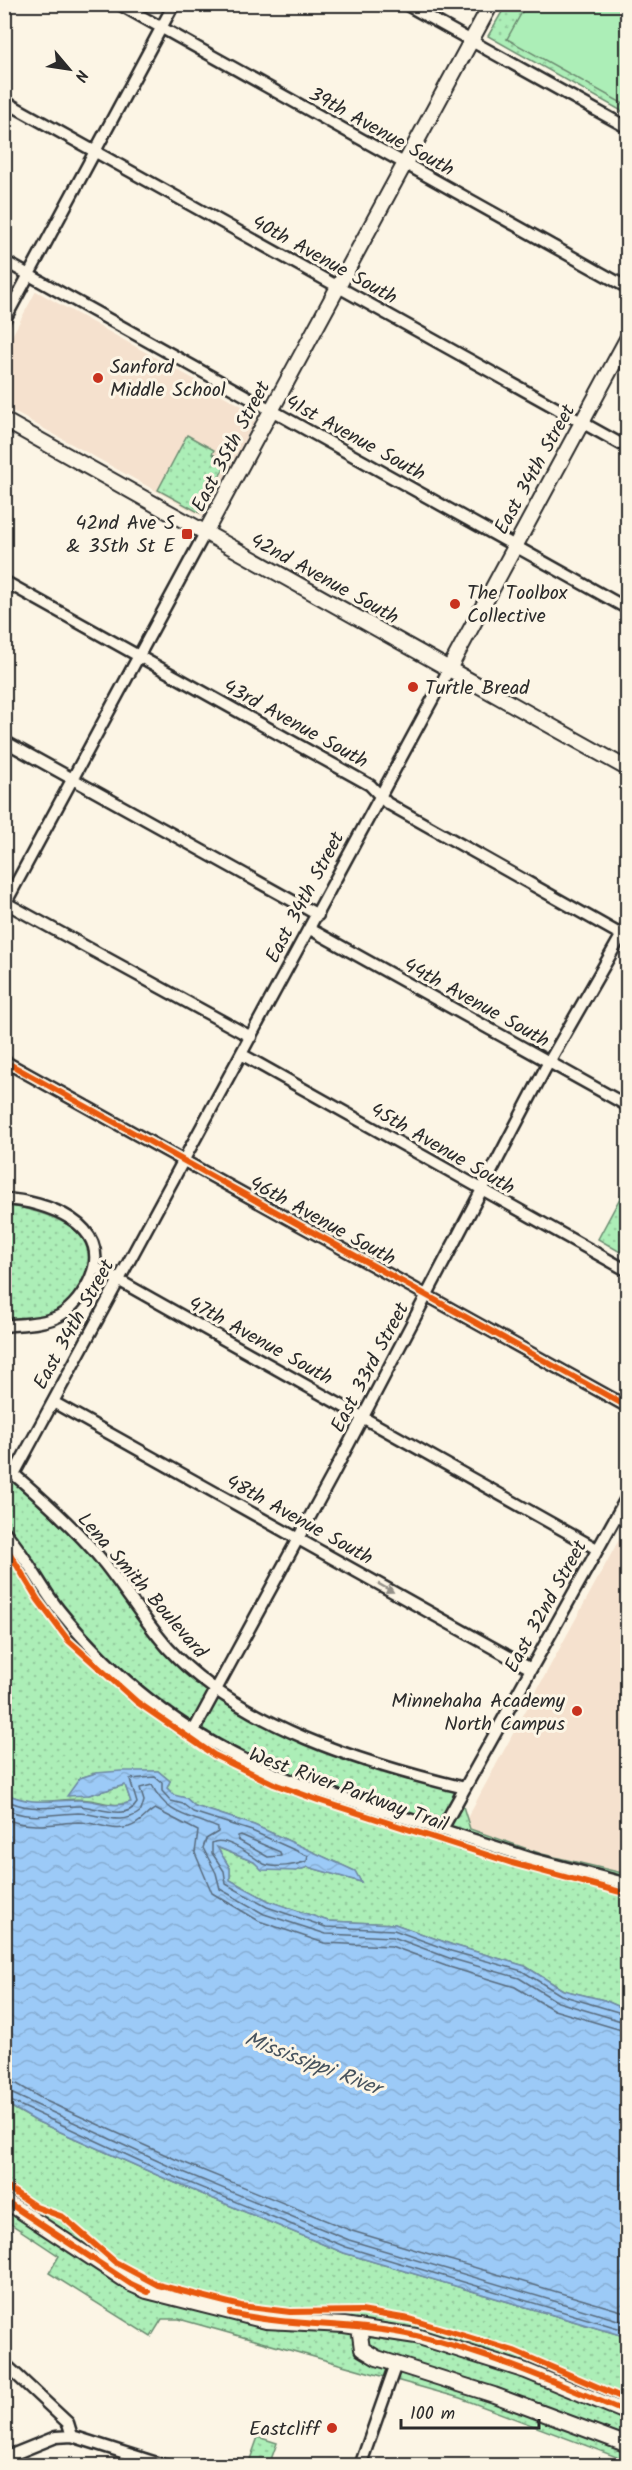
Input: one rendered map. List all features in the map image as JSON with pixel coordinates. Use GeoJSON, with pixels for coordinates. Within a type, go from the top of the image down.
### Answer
{"type":"FeatureCollection","features":[{"type":"Feature","properties":{"kind":"street","name":"39th Avenue South"},"geometry":{"type":"LineString","coordinates":[[118,4],[627,288]]}},
{"type":"Feature","properties":{"kind":"street"},"geometry":{"type":"LineString","coordinates":[[4,321],[174,4]]}},
{"type":"Feature","properties":{"kind":"street"},"geometry":{"type":"LineString","coordinates":[[405,4],[627,128]]}},
{"type":"Feature","properties":{"kind":"street","name":"East 35th Street"},"geometry":{"type":"LineString","coordinates":[[5,904],[491,4]]}},
{"type":"Feature","properties":{"kind":"street","name":"40th Avenue South"},"geometry":{"type":"LineString","coordinates":[[4,100],[627,448]]}},
{"type":"Feature","properties":{"kind":"street","name":"41st Avenue South"},"geometry":{"type":"LineString","coordinates":[[4,261],[627,609]]}},
{"type":"Feature","properties":{"kind":"street","name":"East 34th Street"},"geometry":{"type":"LineString","coordinates":[[14,1474],[318,915],[379,796],[627,337]]}},
{"type":"Feature","properties":{"kind":"street","name":"42nd Avenue South"},"geometry":{"type":"LineString","coordinates":[[4,420],[627,769]]}},
{"type":"Feature","properties":{"kind":"street","name":"43rd Avenue South"},"geometry":{"type":"LineString","coordinates":[[4,581],[370,785],[379,796],[624,936]]}},
{"type":"Feature","properties":{"kind":"street"},"geometry":{"type":"LineString","coordinates":[[4,741],[318,915]]}},
{"type":"Feature","properties":{"kind":"street"},"geometry":{"type":"LineString","coordinates":[[5,904],[251,1037]]}},
{"type":"Feature","properties":{"kind":"street","name":"East 33rd Street"},"geometry":{"type":"LineString","coordinates":[[193,1732],[427,1297],[550,1062],[624,936],[627,924]]}},
{"type":"Feature","properties":{"kind":"street","name":"44th Avenue South"},"geometry":{"type":"LineString","coordinates":[[310,929],[627,1106]]}},
{"type":"Feature","properties":{"kind":"street","name":"45th Avenue South"},"geometry":{"type":"LineString","coordinates":[[241,1054],[627,1272]]}},
{"type":"Feature","properties":{"kind":"street","name":"46th Avenue South"},"geometry":{"type":"LineString","coordinates":[[4,1061],[627,1407]]}},
{"type":"Feature","properties":{"kind":"street"},"geometry":{"type":"LineString","coordinates":[[4,1199],[49,1207],[79,1223],[93,1247],[95,1267],[77,1301],[58,1316],[4,1326]]}},
{"type":"Feature","properties":{"kind":"street","name":"47th Avenue South"},"geometry":{"type":"LineString","coordinates":[[95,1267],[597,1549]]}},
{"type":"Feature","properties":{"kind":"street","name":"48th Avenue South"},"geometry":{"type":"LineString","coordinates":[[53,1402],[531,1669]]}},
{"type":"Feature","properties":{"kind":"street","name":"Lena Smith Boulevard"},"geometry":{"type":"LineString","coordinates":[[4,1466],[77,1533],[105,1564],[169,1649],[215,1690],[293,1732],[366,1760],[465,1788]]}},
{"type":"Feature","properties":{"kind":"street","name":"East 32nd Street"},"geometry":{"type":"LineString","coordinates":[[442,1829],[627,1495]]}},
{"type":"Feature","properties":{"kind":"street"},"geometry":{"type":"LineString","coordinates":[[4,1531],[58,1609],[106,1663],[159,1708],[193,1732],[268,1772],[533,1859],[627,1884]]}},
{"type":"Feature","properties":{"kind":"street"},"geometry":{"type":"LineString","coordinates":[[5,2200],[131,2284],[147,2291],[267,2321],[359,2327],[416,2336],[470,2351],[526,2371],[627,2413]]}},
{"type":"Feature","properties":{"kind":"street"},"geometry":{"type":"LineString","coordinates":[[359,2327],[360,2343],[366,2353],[494,2395],[627,2445]]}},
{"type":"Feature","properties":{"kind":"street"},"geometry":{"type":"LineString","coordinates":[[4,2363],[68,2423],[72,2436]]}},
{"type":"Feature","properties":{"kind":"street"},"geometry":{"type":"LineString","coordinates":[[360,2466],[396,2364]]}},
{"type":"Feature","properties":{"kind":"street"},"geometry":{"type":"LineString","coordinates":[[7,2460],[56,2437],[72,2436],[166,2466]]}},
{"type":"Feature","properties":{"kind":"shaded area","name":"Sanford Middle School"},"geometry":{"type":"Polygon","coordinates":[[[36,291],[258,415],[203,517],[5,407],[5,349],[36,291]]]}},
{"type":"Feature","properties":{"kind":"shaded area","name":"Minnehaha Academy North Campus"},"geometry":{"type":"Polygon","coordinates":[[[627,1525],[627,1874],[542,1854],[470,1829],[466,1820],[627,1525]]]}},
{"type":"Feature","properties":{"kind":"green space"},"geometry":{"type":"Polygon","coordinates":[[[506,5],[627,5],[627,114],[488,36],[506,5]]]}},
{"type":"Feature","properties":{"kind":"green space"},"geometry":{"type":"Polygon","coordinates":[[[526,5],[627,5],[627,106],[507,39],[526,5]]]}},
{"type":"Feature","properties":{"kind":"green space"},"geometry":{"type":"Polygon","coordinates":[[[187,435],[214,450],[212,454],[227,462],[200,513],[158,490],[187,435]]]}},
{"type":"Feature","properties":{"kind":"green space"},"geometry":{"type":"Polygon","coordinates":[[[627,1185],[628,1256],[598,1239],[627,1185]]]}},
{"type":"Feature","properties":{"kind":"green space"},"geometry":{"type":"Polygon","coordinates":[[[4,1205],[38,1212],[71,1227],[83,1238],[90,1251],[89,1267],[80,1286],[66,1305],[55,1313],[37,1318],[5,1321],[4,1205]]]}},
{"type":"Feature","properties":{"kind":"green space"},"geometry":{"type":"Polygon","coordinates":[[[4,1474],[88,1553],[108,1576],[165,1653],[195,1681],[228,1705],[264,1725],[340,1757],[379,1770],[458,1790],[470,1829],[542,1854],[627,1874],[627,2010],[604,2000],[563,1990],[525,1966],[453,1945],[395,1924],[328,1921],[269,1901],[230,1880],[230,1868],[216,1847],[254,1862],[296,1871],[308,1867],[361,1882],[355,1871],[254,1825],[195,1806],[186,1798],[174,1796],[167,1788],[170,1781],[158,1771],[96,1773],[80,1778],[73,1790],[89,1795],[125,1785],[131,1802],[120,1804],[77,1799],[37,1802],[16,1798],[5,1793],[4,1474]]]}},
{"type":"Feature","properties":{"kind":"green space"},"geometry":{"type":"Polygon","coordinates":[[[4,2103],[36,2121],[166,2179],[344,2253],[627,2337],[627,2461],[460,2398],[179,2319],[162,2319],[151,2337],[49,2273],[59,2256],[5,2220],[4,2103]]]}},
{"type":"Feature","properties":{"kind":"green space"},"geometry":{"type":"Polygon","coordinates":[[[258,2437],[277,2443],[269,2465],[248,2465],[258,2437]]]}},
{"type":"Feature","properties":{"kind":"water","name":"Mississippi River"},"geometry":{"type":"Polygon","coordinates":[[[158,1771],[170,1781],[167,1788],[174,1795],[186,1798],[195,1806],[254,1825],[355,1871],[361,1882],[308,1867],[296,1871],[262,1870],[254,1862],[217,1847],[230,1868],[230,1880],[269,1901],[328,1921],[395,1924],[453,1945],[525,1966],[563,1990],[604,2000],[627,2010],[627,2337],[344,2253],[166,2179],[36,2121],[5,2103],[5,1793],[32,1801],[86,1800],[124,1804],[131,1802],[125,1785],[89,1795],[67,1796],[80,1778],[96,1773],[158,1771]]]}},
{"type":"Feature","properties":{"kind":"cycle path"},"geometry":{"type":"LineString","coordinates":[[4,1061],[628,1407]]}},
{"type":"Feature","properties":{"kind":"cycle path","name":"West River Parkway Trail"},"geometry":{"type":"LineString","coordinates":[[4,1544],[38,1600],[68,1640],[137,1702],[214,1755],[274,1784],[318,1800],[512,1863],[628,1894]]}},
{"type":"Feature","properties":{"kind":"cycle path"},"geometry":{"type":"LineString","coordinates":[[4,2185],[36,2207],[63,2217],[115,2262],[158,2285],[241,2306],[290,2312],[361,2311],[409,2319],[514,2351],[628,2400]]}},
{"type":"Feature","properties":{"kind":"cycle path"},"geometry":{"type":"LineString","coordinates":[[4,2200],[131,2284],[148,2292]]}},
{"type":"Feature","properties":{"kind":"cycle path"},"geometry":{"type":"LineString","coordinates":[[230,2313],[276,2321],[370,2328],[416,2336],[497,2360],[628,2413]]}},
{"type":"Feature","properties":{"kind":"place","name":"Sanford Middle School"},"geometry":{"type":"Point","coordinates":[98,378]}},
{"type":"Feature","properties":{"kind":"place","name":"42nd Ave S & 35th St E"},"geometry":{"type":"Point","coordinates":[187,534]}},
{"type":"Feature","properties":{"kind":"place","name":"The Toolbox Collective"},"geometry":{"type":"Point","coordinates":[455,604]}},
{"type":"Feature","properties":{"kind":"place","name":"Turtle Bread"},"geometry":{"type":"Point","coordinates":[413,687]}},
{"type":"Feature","properties":{"kind":"place","name":"Minnehaha Academy North Campus"},"geometry":{"type":"Point","coordinates":[577,1711]}},
{"type":"Feature","properties":{"kind":"place","name":"Eastcliff"},"geometry":{"type":"Point","coordinates":[332,2428]}}]}
